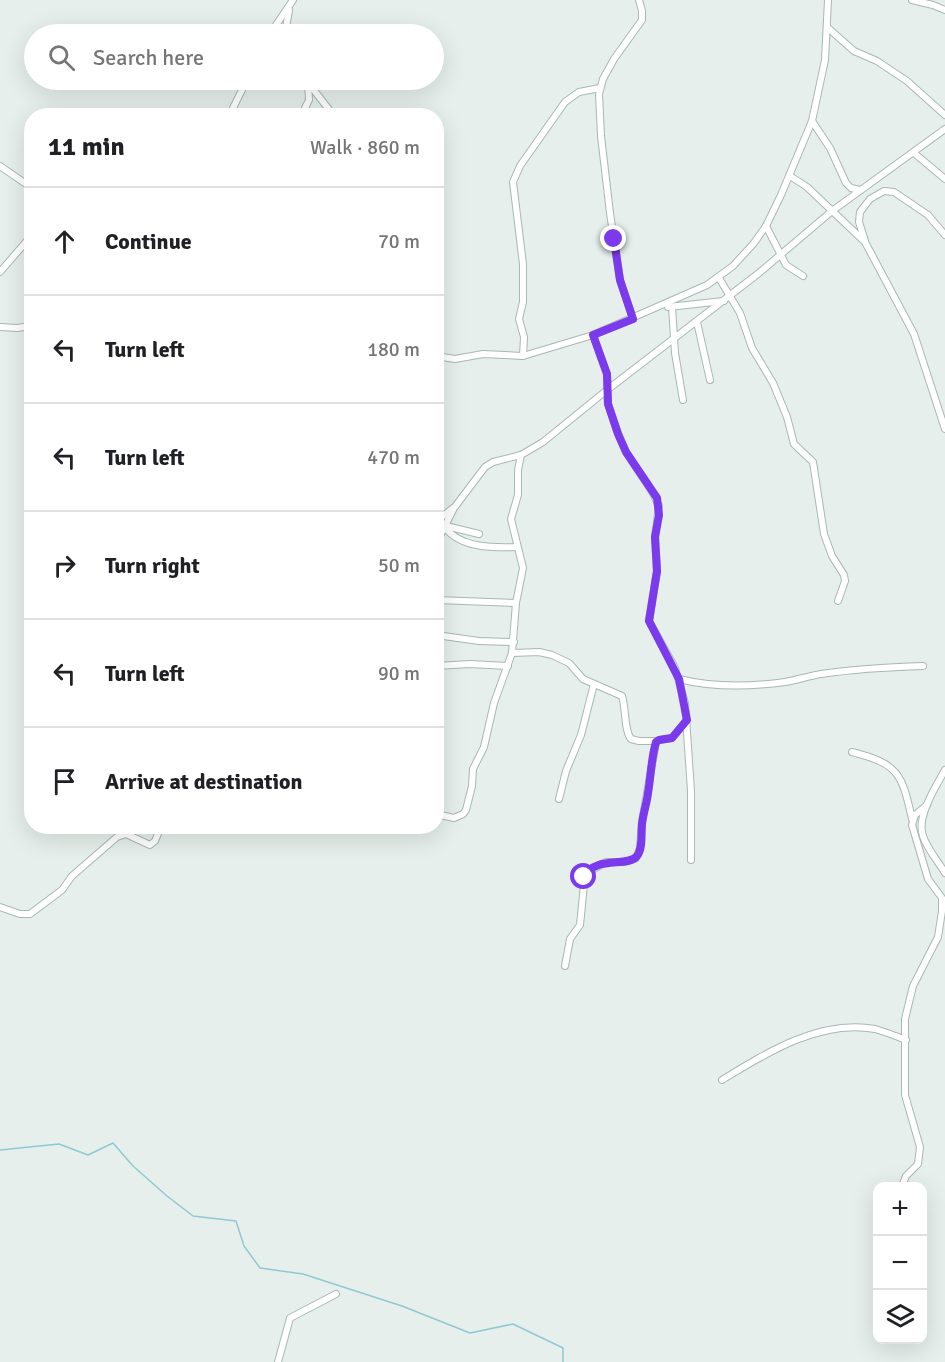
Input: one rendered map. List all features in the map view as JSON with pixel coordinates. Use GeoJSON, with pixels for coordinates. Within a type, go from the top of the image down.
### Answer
{"type":"FeatureCollection","features":[{"type":"Feature","properties":{"kind":"street"},"geometry":{"type":"LineString","coordinates":[[633,319],[620,280],[610,213],[601,136],[600,88],[614,58],[642,20],[639,0]]}},
{"type":"Feature","properties":{"kind":"street"},"geometry":{"type":"LineString","coordinates":[[444,357],[454,359],[483,354],[523,356],[593,335],[672,302],[719,278],[745,254],[766,226],[790,176],[812,121],[822,80],[828,28],[828,0]]}},
{"type":"Feature","properties":{"kind":"street"},"geometry":{"type":"LineString","coordinates":[[912,0],[945,10]]}},
{"type":"Feature","properties":{"kind":"street"},"geometry":{"type":"LineString","coordinates":[[277,24],[292,2]]}},
{"type":"Feature","properties":{"kind":"street"},"geometry":{"type":"LineString","coordinates":[[287,24],[292,2]]}},
{"type":"Feature","properties":{"kind":"street"},"geometry":{"type":"LineString","coordinates":[[828,28],[854,51],[877,61],[907,81],[945,115]]}},
{"type":"Feature","properties":{"kind":"street"},"geometry":{"type":"LineString","coordinates":[[523,356],[524,337],[519,319],[523,302],[523,264],[513,182],[520,166],[566,102],[579,92],[600,88]]}},
{"type":"Feature","properties":{"kind":"street"},"geometry":{"type":"LineString","coordinates":[[233,108],[241,90]]}},
{"type":"Feature","properties":{"kind":"street"},"geometry":{"type":"LineString","coordinates":[[305,108],[309,100],[308,90]]}},
{"type":"Feature","properties":{"kind":"street"},"geometry":{"type":"LineString","coordinates":[[314,90],[328,108]]}},
{"type":"Feature","properties":{"kind":"street"},"geometry":{"type":"LineString","coordinates":[[812,121],[830,148],[846,183],[851,188],[860,190]]}},
{"type":"Feature","properties":{"kind":"street"},"geometry":{"type":"LineString","coordinates":[[445,526],[454,508],[485,467],[493,462],[521,454],[543,442],[724,301],[832,211],[945,129]]}},
{"type":"Feature","properties":{"kind":"street"},"geometry":{"type":"LineString","coordinates":[[914,153],[945,179]]}},
{"type":"Feature","properties":{"kind":"street"},"geometry":{"type":"LineString","coordinates":[[0,166],[24,182]]}},
{"type":"Feature","properties":{"kind":"street"},"geometry":{"type":"LineString","coordinates":[[790,176],[807,188],[865,242]]}},
{"type":"Feature","properties":{"kind":"street"},"geometry":{"type":"LineString","coordinates":[[945,235],[928,215],[894,192],[884,191],[870,199],[860,212],[859,222],[865,242],[914,334],[945,429]]}},
{"type":"Feature","properties":{"kind":"street"},"geometry":{"type":"LineString","coordinates":[[766,226],[790,269],[802,276]]}},
{"type":"Feature","properties":{"kind":"street"},"geometry":{"type":"LineString","coordinates":[[0,272],[24,244]]}},
{"type":"Feature","properties":{"kind":"street"},"geometry":{"type":"LineString","coordinates":[[719,278],[743,321],[752,348],[773,383],[787,417],[794,444],[813,462],[819,515],[824,534],[831,555],[844,575],[845,581],[838,601]]}},
{"type":"Feature","properties":{"kind":"street"},"geometry":{"type":"LineString","coordinates":[[656,308],[724,301]]}},
{"type":"Feature","properties":{"kind":"street"},"geometry":{"type":"LineString","coordinates":[[672,307],[674,340],[683,400]]}},
{"type":"Feature","properties":{"kind":"street"},"geometry":{"type":"LineString","coordinates":[[697,322],[710,380]]}},
{"type":"Feature","properties":{"kind":"street"},"geometry":{"type":"LineString","coordinates":[[0,327],[24,327]]}},
{"type":"Feature","properties":{"kind":"street"},"geometry":{"type":"LineString","coordinates":[[593,335],[607,374],[608,404],[618,434],[631,461],[657,498],[659,506],[655,537],[657,571],[649,621],[679,679],[687,720],[691,791],[691,860]]}},
{"type":"Feature","properties":{"kind":"street"},"geometry":{"type":"LineString","coordinates":[[444,816],[454,818],[466,810],[472,786],[473,769],[484,747],[494,703],[512,653],[516,603],[524,568],[517,547],[512,519],[518,495],[518,470],[521,454]]}},
{"type":"Feature","properties":{"kind":"street"},"geometry":{"type":"LineString","coordinates":[[444,516],[454,508]]}},
{"type":"Feature","properties":{"kind":"street"},"geometry":{"type":"LineString","coordinates":[[445,526],[456,537],[475,544],[495,548],[517,547]]}},
{"type":"Feature","properties":{"kind":"street"},"geometry":{"type":"LineString","coordinates":[[445,526],[479,534]]}},
{"type":"Feature","properties":{"kind":"street"},"geometry":{"type":"LineString","coordinates":[[444,600],[516,603]]}},
{"type":"Feature","properties":{"kind":"street"},"geometry":{"type":"LineString","coordinates":[[444,635],[479,641],[514,642]]}},
{"type":"Feature","properties":{"kind":"street"},"geometry":{"type":"LineString","coordinates":[[512,653],[539,652],[552,655],[569,663],[583,679],[622,696],[623,709],[627,716],[627,730],[631,739],[657,741],[672,738],[687,720]]}},
{"type":"Feature","properties":{"kind":"street"},"geometry":{"type":"LineString","coordinates":[[444,666],[508,666]]}},
{"type":"Feature","properties":{"kind":"street"},"geometry":{"type":"LineString","coordinates":[[679,679],[706,686],[728,687],[787,681],[865,668],[923,666]]}},
{"type":"Feature","properties":{"kind":"street"},"geometry":{"type":"LineString","coordinates":[[559,799],[566,771],[581,735],[594,684]]}},
{"type":"Feature","properties":{"kind":"street"},"geometry":{"type":"LineString","coordinates":[[565,966],[570,939],[580,925],[585,874],[606,862],[624,862],[635,859],[639,852],[642,822],[657,741]]}},
{"type":"Feature","properties":{"kind":"street"},"geometry":{"type":"LineString","coordinates":[[852,752],[880,761],[900,775],[925,871],[942,902],[938,937],[910,994],[905,1019],[905,1095],[920,1147],[918,1164],[906,1176],[904,1182]]}},
{"type":"Feature","properties":{"kind":"street"},"geometry":{"type":"LineString","coordinates":[[945,770],[927,805],[921,824],[922,836],[945,873]]}},
{"type":"Feature","properties":{"kind":"street"},"geometry":{"type":"LineString","coordinates":[[912,820],[927,805]]}},
{"type":"Feature","properties":{"kind":"street"},"geometry":{"type":"LineString","coordinates":[[0,907],[20,914],[30,914],[62,890],[72,876],[117,837],[126,834],[150,845],[158,834]]}},
{"type":"Feature","properties":{"kind":"street"},"geometry":{"type":"LineString","coordinates":[[722,1080],[766,1054],[817,1033],[839,1029],[873,1029],[906,1040]]}},
{"type":"Feature","properties":{"kind":"street"},"geometry":{"type":"LineString","coordinates":[[278,1362],[290,1318],[336,1294]]}},
{"type":"Feature","properties":{"kind":"waterway"},"geometry":{"type":"LineString","coordinates":[[0,1150],[59,1144],[88,1155],[113,1143],[133,1166],[193,1216],[236,1221],[244,1246],[260,1268],[303,1274],[402,1306],[470,1333],[513,1324],[563,1348],[563,1362]]}},
{"type":"Feature","properties":{"kind":"route"},"geometry":{"type":"LineString","coordinates":[[584,877],[588,871],[606,862],[624,862],[635,859],[637,856],[640,849],[642,822],[656,742],[672,738],[687,720],[683,690],[675,668],[649,621],[658,562],[655,537],[659,506],[657,498],[636,469],[618,434],[608,404],[607,374],[593,335],[633,319],[620,280],[614,239]]}}]}
